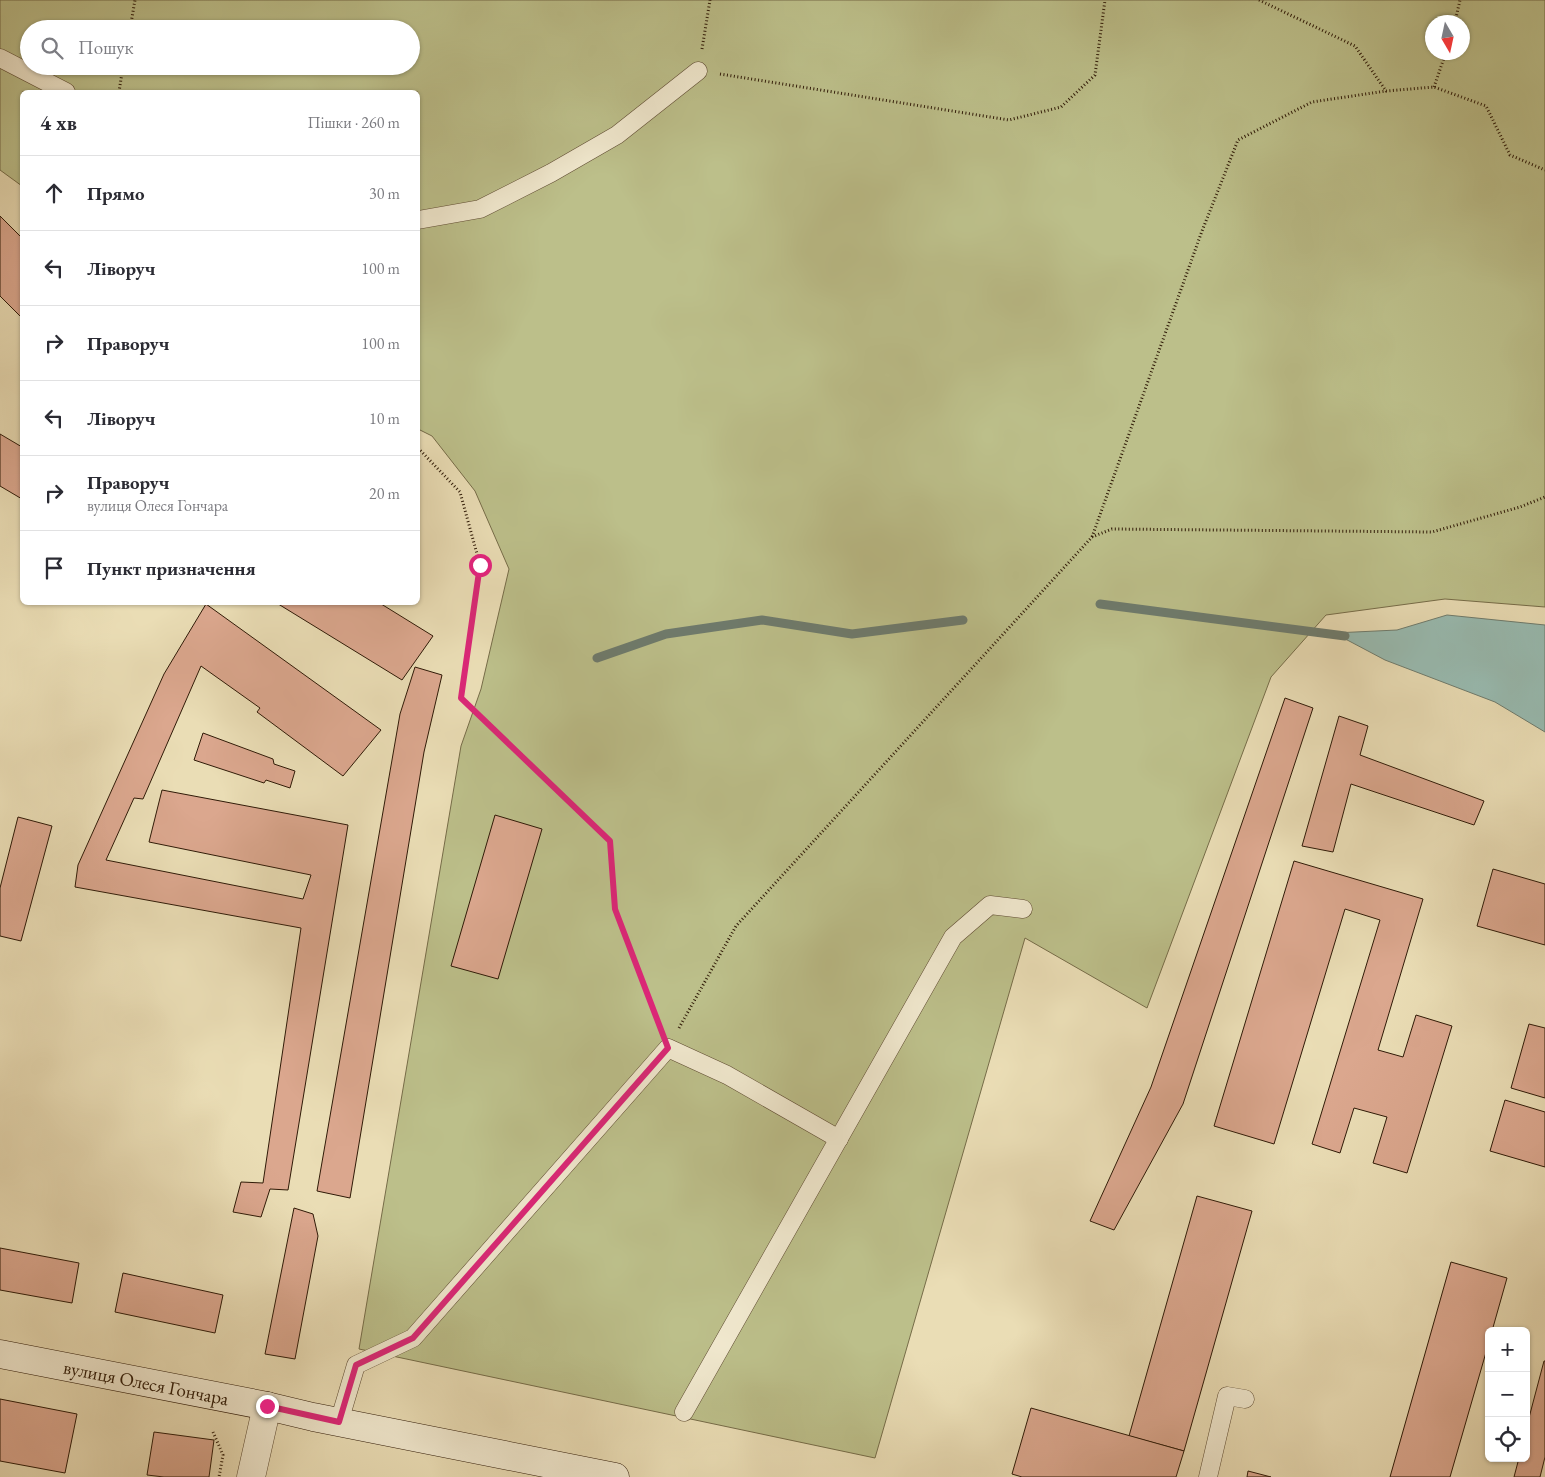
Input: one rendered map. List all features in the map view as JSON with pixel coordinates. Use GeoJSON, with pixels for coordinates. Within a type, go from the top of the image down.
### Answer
{"type":"FeatureCollection","features":[{"type":"Feature","properties":{"kind":"main road","name":"вулиця Олеся Гончара"},"geometry":{"type":"LineString","coordinates":[[0,1354],[615,1477]]}},
{"type":"Feature","properties":{"kind":"main road"},"geometry":{"type":"LineString","coordinates":[[251,1477],[267,1406]]}},
{"type":"Feature","properties":{"kind":"lane"},"geometry":{"type":"LineString","coordinates":[[0,58],[20,68]]}},
{"type":"Feature","properties":{"kind":"lane"},"geometry":{"type":"LineString","coordinates":[[420,220],[480,209],[551,173],[617,135],[698,71]]}},
{"type":"Feature","properties":{"kind":"lane"},"geometry":{"type":"LineString","coordinates":[[33,75],[62,90]]}},
{"type":"Feature","properties":{"kind":"lane"},"geometry":{"type":"LineString","coordinates":[[684,1412],[953,937],[990,905],[1023,908]]}},
{"type":"Feature","properties":{"kind":"lane"},"geometry":{"type":"LineString","coordinates":[[339,1422],[356,1365],[413,1338],[668,1048],[728,1075],[839,1139]]}},
{"type":"Feature","properties":{"kind":"lane"},"geometry":{"type":"LineString","coordinates":[[1208,1477],[1227,1396],[1245,1400]]}},
{"type":"Feature","properties":{"kind":"path"},"geometry":{"type":"LineString","coordinates":[[132,20],[135,0]]}},
{"type":"Feature","properties":{"kind":"path"},"geometry":{"type":"LineString","coordinates":[[710,0],[698,71],[1009,120],[1062,107],[1095,75],[1105,0]]}},
{"type":"Feature","properties":{"kind":"path"},"geometry":{"type":"LineString","coordinates":[[1259,0],[1355,46],[1386,91]]}},
{"type":"Feature","properties":{"kind":"path"},"geometry":{"type":"LineString","coordinates":[[1457,15],[1460,0]]}},
{"type":"Feature","properties":{"kind":"path"},"geometry":{"type":"LineString","coordinates":[[1434,87],[1443,60]]}},
{"type":"Feature","properties":{"kind":"path"},"geometry":{"type":"LineString","coordinates":[[119,90],[122,75]]}},
{"type":"Feature","properties":{"kind":"path"},"geometry":{"type":"LineString","coordinates":[[668,1048],[736,926],[1092,537],[1202,231],[1238,140],[1312,102],[1386,91],[1434,87],[1486,106],[1510,156],[1545,170]]}},
{"type":"Feature","properties":{"kind":"path"},"geometry":{"type":"LineString","coordinates":[[420,450],[460,492],[480,565],[461,698],[610,841],[615,909],[668,1048]]}},
{"type":"Feature","properties":{"kind":"path"},"geometry":{"type":"LineString","coordinates":[[1092,537],[1112,529],[1432,532],[1520,507],[1545,497]]}},
{"type":"Feature","properties":{"kind":"path"},"geometry":{"type":"LineString","coordinates":[[213,1432],[223,1455],[219,1477]]}},
{"type":"Feature","properties":{"kind":"green space"},"geometry":{"type":"Polygon","coordinates":[[[0,0],[1545,0],[1545,607],[1445,599],[1326,615],[1271,677],[1147,1008],[1025,938],[875,1458],[359,1349],[461,746],[481,689],[509,569],[475,491],[432,436],[420,430],[420,90],[20,90],[20,185],[0,170],[0,0]]]}},
{"type":"Feature","properties":{"kind":"water"},"geometry":{"type":"Polygon","coordinates":[[[1447,615],[1545,625],[1545,732],[1495,702],[1385,660],[1334,633],[1397,630],[1447,615]]]}},
{"type":"Feature","properties":{"kind":"building"},"geometry":{"type":"Polygon","coordinates":[[[0,216],[20,236],[20,316],[0,296],[0,216]]]}},
{"type":"Feature","properties":{"kind":"building"},"geometry":{"type":"Polygon","coordinates":[[[0,434],[20,446],[20,498],[0,486],[0,434]]]}},
{"type":"Feature","properties":{"kind":"building"},"geometry":{"type":"Polygon","coordinates":[[[205,605],[207,605],[381,730],[343,776],[257,712],[260,708],[201,666],[143,799],[134,798],[106,860],[303,899],[311,875],[149,842],[162,790],[348,825],[288,1190],[270,1189],[261,1217],[233,1212],[241,1182],[263,1183],[301,928],[75,887],[78,865],[164,674],[205,605]]]}},
{"type":"Feature","properties":{"kind":"building"},"geometry":{"type":"Polygon","coordinates":[[[280,605],[383,605],[433,636],[402,680],[280,605]]]}},
{"type":"Feature","properties":{"kind":"building"},"geometry":{"type":"Polygon","coordinates":[[[415,667],[442,675],[424,752],[350,1198],[317,1191],[400,714],[415,667]]]}},
{"type":"Feature","properties":{"kind":"building"},"geometry":{"type":"Polygon","coordinates":[[[1285,698],[1313,708],[1183,1104],[1114,1230],[1090,1221],[1151,1087],[1285,698]]]}},
{"type":"Feature","properties":{"kind":"building"},"geometry":{"type":"Polygon","coordinates":[[[1339,716],[1368,726],[1360,755],[1484,801],[1474,825],[1351,784],[1333,852],[1302,846],[1339,716]]]}},
{"type":"Feature","properties":{"kind":"building"},"geometry":{"type":"Polygon","coordinates":[[[203,733],[273,759],[274,764],[295,771],[290,788],[266,780],[264,783],[194,760],[203,733]]]}},
{"type":"Feature","properties":{"kind":"building"},"geometry":{"type":"Polygon","coordinates":[[[495,815],[542,829],[498,979],[451,966],[495,815]]]}},
{"type":"Feature","properties":{"kind":"building"},"geometry":{"type":"Polygon","coordinates":[[[18,817],[52,826],[21,941],[0,936],[0,888],[18,817]]]}},
{"type":"Feature","properties":{"kind":"building"},"geometry":{"type":"Polygon","coordinates":[[[1294,861],[1423,899],[1378,1050],[1403,1057],[1416,1015],[1452,1026],[1407,1173],[1373,1163],[1387,1117],[1354,1108],[1340,1153],[1312,1144],[1380,920],[1345,909],[1274,1144],[1214,1126],[1294,861]]]}},
{"type":"Feature","properties":{"kind":"building"},"geometry":{"type":"Polygon","coordinates":[[[1493,869],[1545,884],[1545,945],[1477,926],[1493,869]]]}},
{"type":"Feature","properties":{"kind":"building"},"geometry":{"type":"Polygon","coordinates":[[[1529,1024],[1545,1028],[1545,1098],[1511,1088],[1529,1024]]]}},
{"type":"Feature","properties":{"kind":"building"},"geometry":{"type":"Polygon","coordinates":[[[1505,1100],[1545,1112],[1545,1167],[1490,1151],[1505,1100]]]}},
{"type":"Feature","properties":{"kind":"building"},"geometry":{"type":"Polygon","coordinates":[[[1197,1196],[1252,1211],[1184,1451],[1129,1436],[1197,1196]]]}},
{"type":"Feature","properties":{"kind":"building"},"geometry":{"type":"Polygon","coordinates":[[[294,1208],[313,1214],[318,1236],[295,1359],[265,1354],[294,1208]]]}},
{"type":"Feature","properties":{"kind":"building"},"geometry":{"type":"Polygon","coordinates":[[[0,1248],[79,1263],[72,1303],[0,1290],[0,1248]]]}},
{"type":"Feature","properties":{"kind":"building"},"geometry":{"type":"Polygon","coordinates":[[[1451,1262],[1507,1278],[1493,1327],[1485,1327],[1485,1356],[1450,1477],[1390,1477],[1451,1262]]]}},
{"type":"Feature","properties":{"kind":"building"},"geometry":{"type":"Polygon","coordinates":[[[123,1273],[223,1295],[215,1333],[115,1312],[123,1273]]]}},
{"type":"Feature","properties":{"kind":"building"},"geometry":{"type":"Polygon","coordinates":[[[1545,1361],[1545,1457],[1540,1477],[1514,1477],[1518,1462],[1530,1462],[1530,1414],[1545,1361]]]}},
{"type":"Feature","properties":{"kind":"building"},"geometry":{"type":"Polygon","coordinates":[[[0,1399],[77,1414],[65,1473],[0,1461],[0,1399]]]}},
{"type":"Feature","properties":{"kind":"building"},"geometry":{"type":"Polygon","coordinates":[[[1031,1408],[1184,1451],[1176,1477],[1022,1477],[1012,1474],[1031,1408]]]}},
{"type":"Feature","properties":{"kind":"building"},"geometry":{"type":"Polygon","coordinates":[[[154,1432],[214,1440],[209,1477],[147,1475],[154,1432]]]}},
{"type":"Feature","properties":{"kind":"building"},"geometry":{"type":"Polygon","coordinates":[[[1248,1471],[1271,1477],[1247,1477],[1248,1471]]]}},
{"type":"Feature","properties":{"kind":"waterway"},"geometry":{"type":"LineString","coordinates":[[1100,604],[1345,636]]}},
{"type":"Feature","properties":{"kind":"waterway"},"geometry":{"type":"LineString","coordinates":[[597,658],[666,634],[762,620],[852,634],[963,620]]}},
{"type":"Feature","properties":{"kind":"route"},"geometry":{"type":"LineString","coordinates":[[267,1406],[339,1422],[356,1365],[413,1338],[668,1048],[615,909],[610,841],[461,698],[480,565]]}}]}
